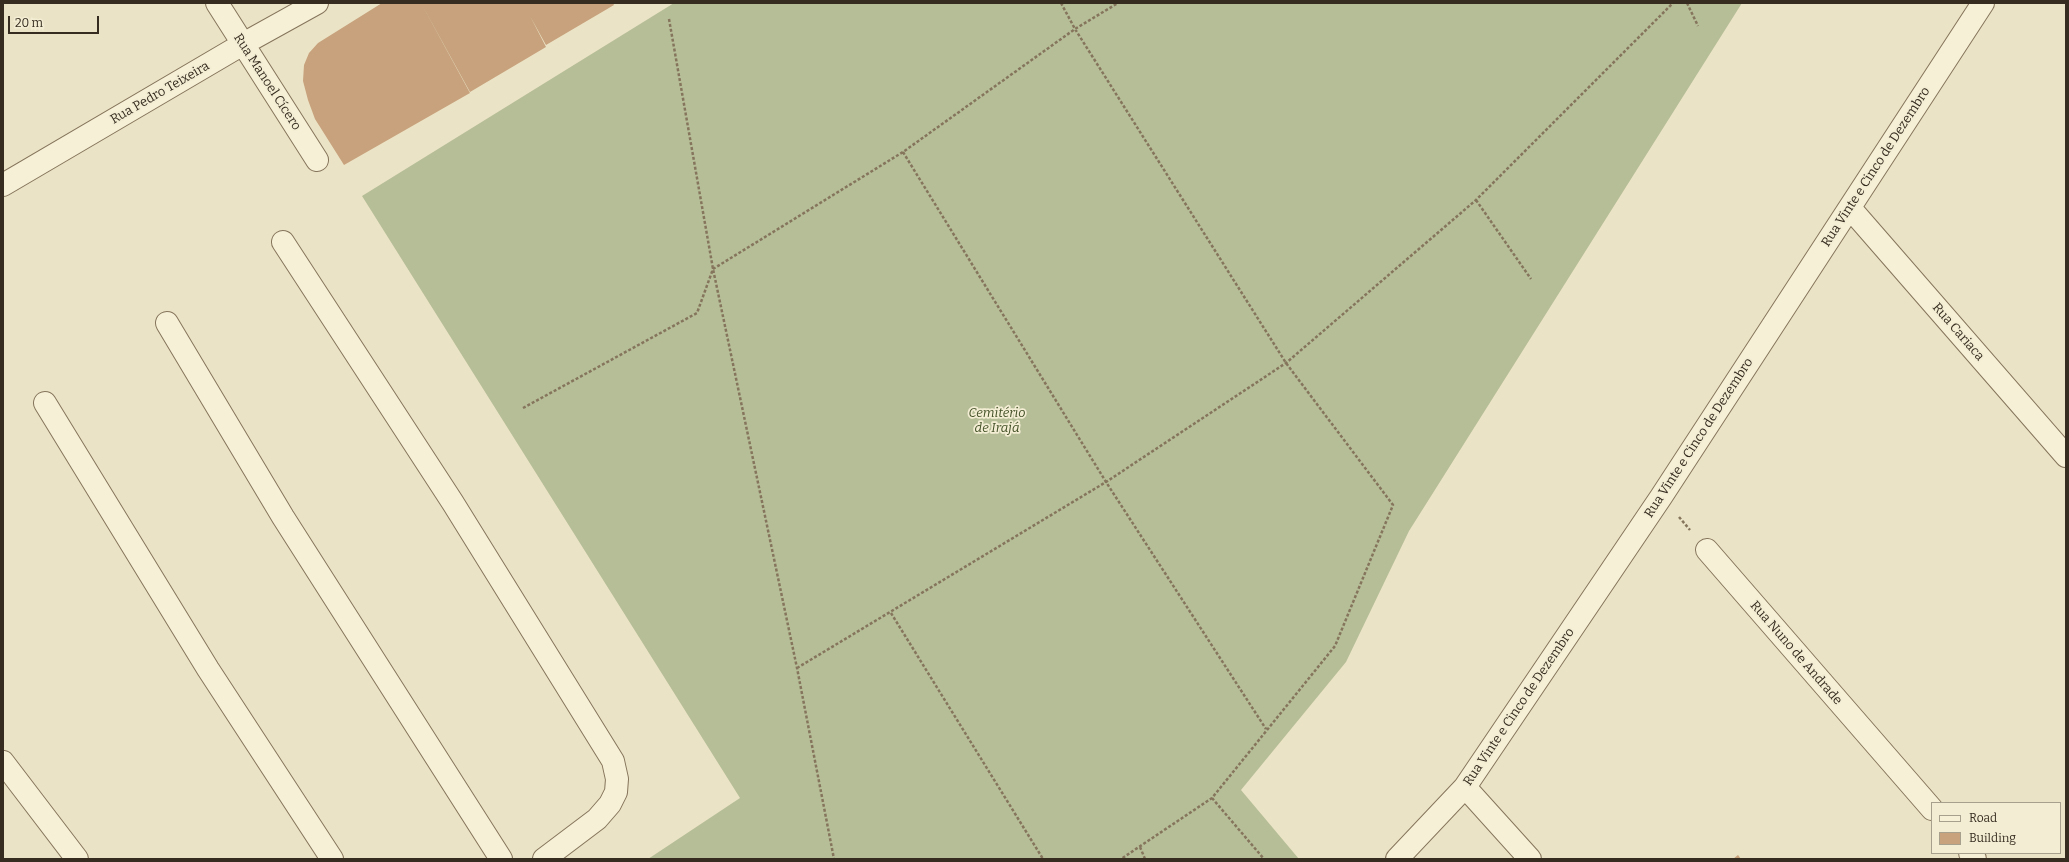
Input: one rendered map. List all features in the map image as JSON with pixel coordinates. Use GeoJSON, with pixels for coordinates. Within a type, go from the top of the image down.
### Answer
{"type":"FeatureCollection","features":[{"type":"Feature","properties":{"kind":"street","name":"Rua Manoel Cícero"},"geometry":{"type":"LineString","coordinates":[[217,3],[318,160]]}},
{"type":"Feature","properties":{"kind":"street","name":"Rua Pedro Teixeira"},"geometry":{"type":"LineString","coordinates":[[3,185],[243,44],[317,3]]}},
{"type":"Feature","properties":{"kind":"street","name":"Rua Vinte e Cinco de Dezembro"},"geometry":{"type":"LineString","coordinates":[[1397,859],[1465,786],[1661,497],[1983,3]]}},
{"type":"Feature","properties":{"kind":"street","name":"Rua Cariaca"},"geometry":{"type":"LineString","coordinates":[[1850,208],[2066,456]]}},
{"type":"Feature","properties":{"kind":"street"},"geometry":{"type":"LineString","coordinates":[[283,242],[453,503],[613,761],[617,779],[616,792],[610,804],[597,819],[544,859]]}},
{"type":"Feature","properties":{"kind":"street"},"geometry":{"type":"LineString","coordinates":[[167,323],[283,517],[501,859]]}},
{"type":"Feature","properties":{"kind":"street"},"geometry":{"type":"LineString","coordinates":[[45,403],[208,669],[332,859]]}},
{"type":"Feature","properties":{"kind":"street","name":"Rua Nuno de Andrade"},"geometry":{"type":"LineString","coordinates":[[1707,550],[1931,808]]}},
{"type":"Feature","properties":{"kind":"street"},"geometry":{"type":"LineString","coordinates":[[3,762],[77,859]]}},
{"type":"Feature","properties":{"kind":"street"},"geometry":{"type":"LineString","coordinates":[[1465,786],[1530,859]]}},
{"type":"Feature","properties":{"kind":"path"},"geometry":{"type":"LineString","coordinates":[[1061,3],[1075,29],[1286,363],[1393,505],[1335,646],[1266,729],[1212,798],[1121,859]]}},
{"type":"Feature","properties":{"kind":"path"},"geometry":{"type":"LineString","coordinates":[[523,408],[697,313],[713,269],[903,152],[1075,29],[1118,3]]}},
{"type":"Feature","properties":{"kind":"path"},"geometry":{"type":"LineString","coordinates":[[797,668],[891,613],[1106,482],[1286,363],[1476,200],[1673,3]]}},
{"type":"Feature","properties":{"kind":"path"},"geometry":{"type":"LineString","coordinates":[[1687,3],[1698,26]]}},
{"type":"Feature","properties":{"kind":"path"},"geometry":{"type":"LineString","coordinates":[[669,19],[713,269],[797,668],[834,859]]}},
{"type":"Feature","properties":{"kind":"path"},"geometry":{"type":"LineString","coordinates":[[903,152],[1106,482],[1266,729]]}},
{"type":"Feature","properties":{"kind":"path"},"geometry":{"type":"LineString","coordinates":[[1476,200],[1532,279]]}},
{"type":"Feature","properties":{"kind":"path"},"geometry":{"type":"LineString","coordinates":[[1661,497],[1707,550]]}},
{"type":"Feature","properties":{"kind":"path"},"geometry":{"type":"LineString","coordinates":[[891,613],[1043,859]]}},
{"type":"Feature","properties":{"kind":"path"},"geometry":{"type":"LineString","coordinates":[[1212,798],[1264,859]]}},
{"type":"Feature","properties":{"kind":"path"},"geometry":{"type":"LineString","coordinates":[[1140,847],[1145,859]]}},
{"type":"Feature","properties":{"kind":"green space","name":"Cemitério de Irajá"},"geometry":{"type":"Polygon","coordinates":[[[674,3],[1742,3],[1409,531],[1346,662],[1241,790],[1299,859],[648,859],[740,798],[362,196],[674,3]]]}},
{"type":"Feature","properties":{"kind":"building"},"geometry":{"type":"Polygon","coordinates":[[[382,3],[421,3],[470,93],[344,165],[315,119],[303,81],[304,65],[309,53],[318,43],[382,3]]]}},
{"type":"Feature","properties":{"kind":"building"},"geometry":{"type":"Polygon","coordinates":[[[421,3],[613,3],[614,5],[546,45],[530,16],[546,47],[470,92],[421,3]]]}},
{"type":"Feature","properties":{"kind":"building"},"geometry":{"type":"Polygon","coordinates":[[[1738,855],[1741,859],[1733,859],[1738,855]]]}}]}
